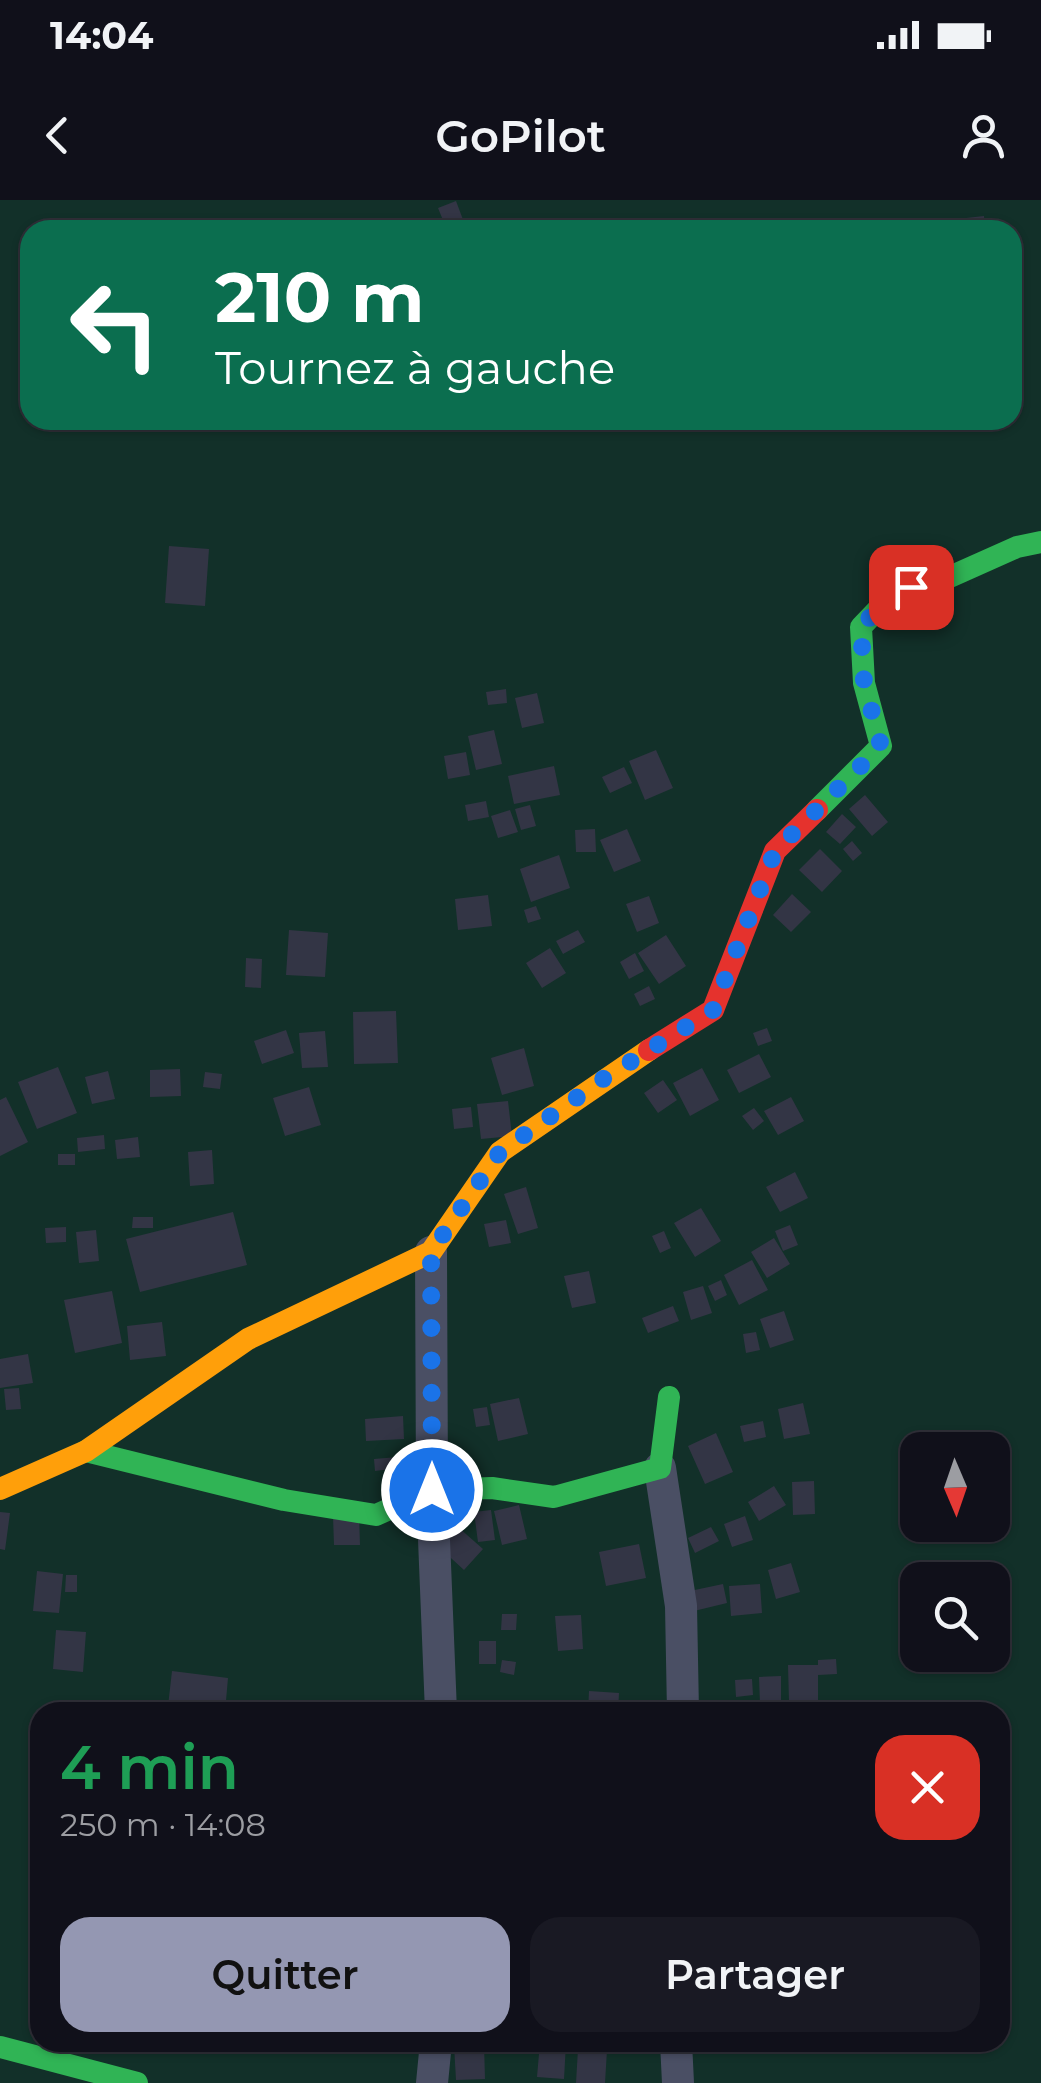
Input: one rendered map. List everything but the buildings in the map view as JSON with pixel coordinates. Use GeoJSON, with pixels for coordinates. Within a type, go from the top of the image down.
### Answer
{"type":"FeatureCollection","features":[{"type":"Feature","properties":{"kind":"street"},"geometry":{"type":"LineString","coordinates":[[0,1489],[86,1451],[248,1338],[431,1252],[500,1152],[603,1079],[713,1010],[775,851],[881,746],[864,682],[861,627],[882,604],[911,587],[943,580],[1017,547],[1041,542]]}},
{"type":"Feature","properties":{"kind":"street"},"geometry":{"type":"LineString","coordinates":[[431,1252],[432,1490],[440,1702]]}},
{"type":"Feature","properties":{"kind":"street"},"geometry":{"type":"LineString","coordinates":[[668,1397],[660,1468],[681,1606],[684,1702]]}},
{"type":"Feature","properties":{"kind":"street"},"geometry":{"type":"LineString","coordinates":[[86,1451],[284,1500],[376,1515],[432,1490],[492,1488],[554,1498],[660,1468]]}},
{"type":"Feature","properties":{"kind":"street"},"geometry":{"type":"LineString","coordinates":[[0,2047],[137,2083]]}},
{"type":"Feature","properties":{"kind":"street"},"geometry":{"type":"LineString","coordinates":[[432,2083],[435,2052]]}},
{"type":"Feature","properties":{"kind":"street"},"geometry":{"type":"LineString","coordinates":[[676,2052],[678,2083]]}},
{"type":"Feature","properties":{"kind":"green space"},"geometry":{"type":"Polygon","coordinates":[[[0,200],[1041,200],[1041,2083],[0,2083],[0,200]]]}},
{"type":"Feature","properties":{"kind":"traffic: fast"},"geometry":{"type":"LineString","coordinates":[[817,810],[881,746],[864,683],[861,627],[883,604],[911,587],[943,580],[1017,547],[1041,542]]}},
{"type":"Feature","properties":{"kind":"traffic: fast"},"geometry":{"type":"LineString","coordinates":[[86,1451],[284,1500],[376,1515],[432,1490],[492,1488],[554,1497],[660,1468],[669,1397]]}},
{"type":"Feature","properties":{"kind":"traffic: fast"},"geometry":{"type":"LineString","coordinates":[[0,2047],[137,2083]]}},
{"type":"Feature","properties":{"kind":"traffic: slow"},"geometry":{"type":"LineString","coordinates":[[0,1489],[86,1451],[248,1339],[431,1252],[500,1152],[649,1050]]}},
{"type":"Feature","properties":{"kind":"traffic: jam"},"geometry":{"type":"LineString","coordinates":[[649,1050],[713,1010],[775,851],[817,810]]}},
{"type":"Feature","properties":{"kind":"route"},"geometry":{"type":"LineString","coordinates":[[432,1490],[431,1252],[500,1152],[603,1079],[713,1010],[775,851],[881,746],[864,682],[861,627],[882,604],[911,587]]}}]}
